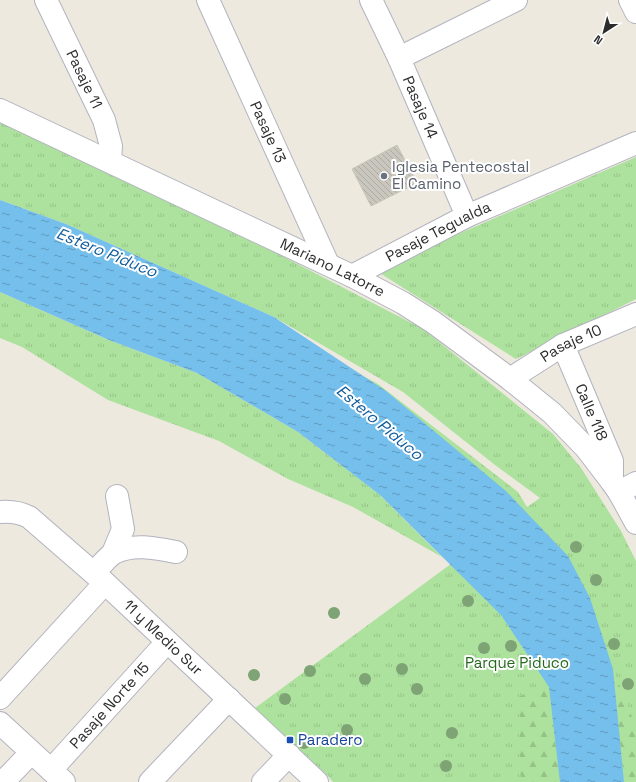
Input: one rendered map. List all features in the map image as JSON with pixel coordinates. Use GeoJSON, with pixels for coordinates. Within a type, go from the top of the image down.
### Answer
{"type":"FeatureCollection","features":[{"type":"Feature","properties":{"kind":"street","name":"Pasaje 11"},"geometry":{"type":"LineString","coordinates":[[46,0],[104,120],[111,146],[110,162]]}},
{"type":"Feature","properties":{"kind":"street","name":"Pasaje 13"},"geometry":{"type":"LineString","coordinates":[[208,0],[328,264]]}},
{"type":"Feature","properties":{"kind":"street","name":"Pasaje 14"},"geometry":{"type":"LineString","coordinates":[[371,0],[399,58],[467,216]]}},
{"type":"Feature","properties":{"kind":"street"},"geometry":{"type":"LineString","coordinates":[[399,58],[516,0]]}},
{"type":"Feature","properties":{"kind":"street"},"geometry":{"type":"LineString","coordinates":[[630,0],[636,12]]}},
{"type":"Feature","properties":{"kind":"street","name":"Mariano Latorre"},"geometry":{"type":"LineString","coordinates":[[0,110],[328,264],[403,303],[433,322],[510,379],[557,418],[623,486]]}},
{"type":"Feature","properties":{"kind":"street","name":"Pasaje Tegualda"},"geometry":{"type":"LineString","coordinates":[[352,276],[467,216],[636,143]]}},
{"type":"Feature","properties":{"kind":"street","name":"Pasaje 10"},"geometry":{"type":"LineString","coordinates":[[510,379],[562,345],[636,314]]}},
{"type":"Feature","properties":{"kind":"street","name":"Calle 118"},"geometry":{"type":"LineString","coordinates":[[562,345],[623,486],[636,524]]}},
{"type":"Feature","properties":{"kind":"street"},"geometry":{"type":"LineString","coordinates":[[0,698],[100,578],[123,529],[117,496]]}},
{"type":"Feature","properties":{"kind":"street","name":"11 y Medio Sur"},"geometry":{"type":"LineString","coordinates":[[0,512],[20,512],[29,517],[100,578],[317,782]]}},
{"type":"Feature","properties":{"kind":"street"},"geometry":{"type":"LineString","coordinates":[[113,553],[140,547],[176,552]]}},
{"type":"Feature","properties":{"kind":"street","name":"Pasaje Norte 15"},"geometry":{"type":"LineString","coordinates":[[57,776],[167,642]]}},
{"type":"Feature","properties":{"kind":"street"},"geometry":{"type":"LineString","coordinates":[[150,782],[229,699]]}},
{"type":"Feature","properties":{"kind":"street"},"geometry":{"type":"LineString","coordinates":[[0,723],[57,776]]}},
{"type":"Feature","properties":{"kind":"street"},"geometry":{"type":"LineString","coordinates":[[3,782],[31,753]]}},
{"type":"Feature","properties":{"kind":"street"},"geometry":{"type":"LineString","coordinates":[[263,782],[288,754]]}},
{"type":"Feature","properties":{"kind":"green space","name":"Parque Piduco"},"geometry":{"type":"Polygon","coordinates":[[[0,122],[284,257],[423,329],[553,434],[581,468],[621,531],[636,561],[636,782],[333,782],[255,708],[474,547],[235,306],[378,384],[518,492],[527,507],[540,498],[495,465],[403,392],[274,317],[66,224],[0,200],[0,122]]]}},
{"type":"Feature","properties":{"kind":"green space"},"geometry":{"type":"Polygon","coordinates":[[[636,157],[636,299],[516,359],[375,270],[636,157]]]}},
{"type":"Feature","properties":{"kind":"green space"},"geometry":{"type":"Polygon","coordinates":[[[0,292],[109,340],[197,373],[298,432],[380,495],[442,557],[353,507],[288,479],[219,441],[108,400],[22,347],[0,338],[0,292]]]}},
{"type":"Feature","properties":{"kind":"green space"},"geometry":{"type":"Polygon","coordinates":[[[613,669],[632,717],[636,722],[636,782],[624,782],[613,669]]]}},
{"type":"Feature","properties":{"kind":"green space"},"geometry":{"type":"Polygon","coordinates":[[[549,687],[560,782],[522,782],[520,761],[520,696],[549,687]]]}},
{"type":"Feature","properties":{"kind":"water","name":"Estero Piduco"},"geometry":{"type":"Polygon","coordinates":[[[0,200],[66,224],[274,317],[386,391],[506,491],[568,556],[590,598],[613,669],[624,782],[560,782],[549,687],[501,615],[380,495],[298,432],[197,373],[109,340],[0,292],[0,200]]]}},
{"type":"Feature","properties":{"kind":"building","name":"Iglesia Pentecostal El Camino"},"geometry":{"type":"Polygon","coordinates":[[[397,145],[417,183],[371,206],[352,169],[397,145]]]}},
{"type":"Feature","properties":{"kind":"place","name":"Iglesia Pentecostal El Camino"},"geometry":{"type":"Point","coordinates":[384,176]}},
{"type":"Feature","properties":{"kind":"place","name":"Paradero"},"geometry":{"type":"Point","coordinates":[290,740]}}]}
